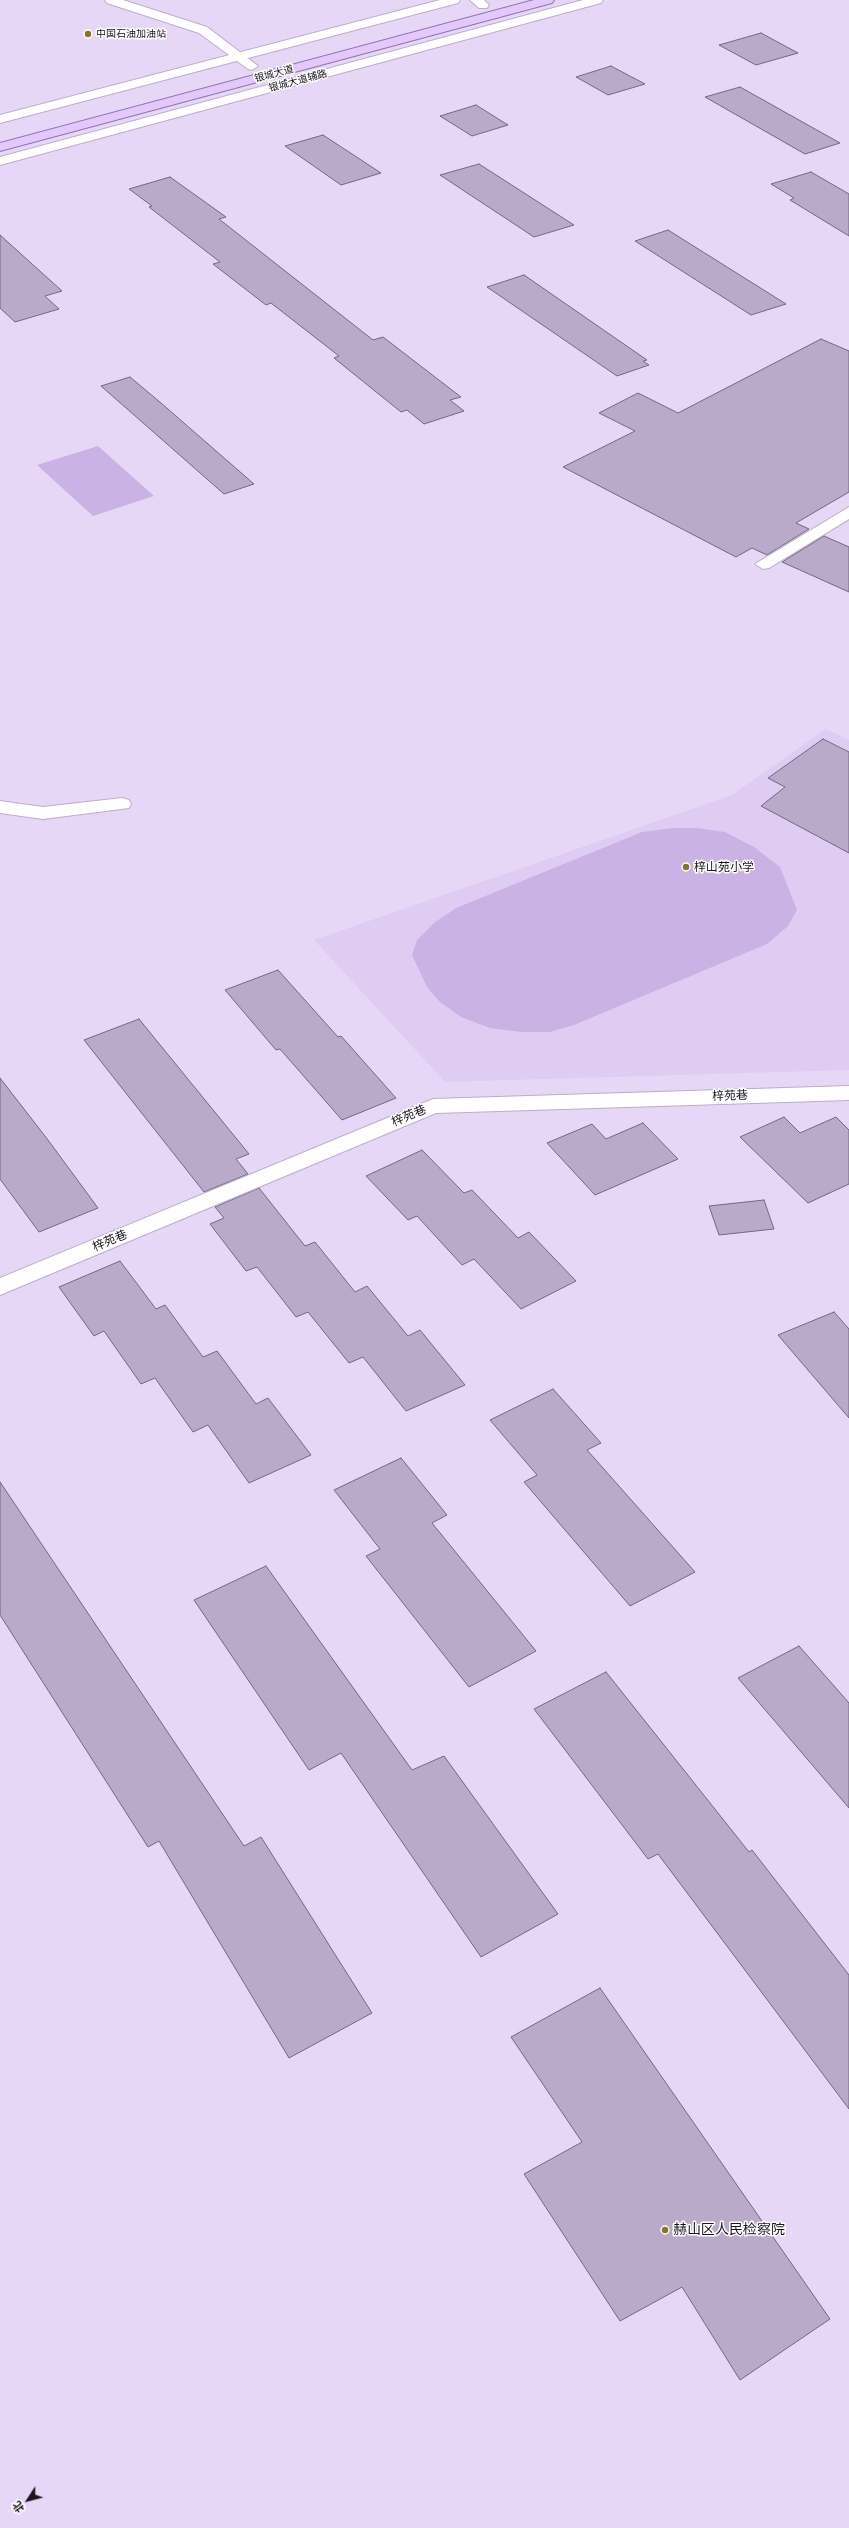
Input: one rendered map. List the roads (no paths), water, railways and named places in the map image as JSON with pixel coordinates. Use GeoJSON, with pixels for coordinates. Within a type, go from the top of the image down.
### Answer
{"type":"FeatureCollection","features":[{"type":"Feature","properties":{"kind":"main road","name":"银城大道"},"geometry":{"type":"LineString","coordinates":[[214,76],[480,2],[501,0]]}},
{"type":"Feature","properties":{"kind":"main road","name":"银城大道"},"geometry":{"type":"LineString","coordinates":[[0,147],[548,0]]}},
{"type":"Feature","properties":{"kind":"street"},"geometry":{"type":"LineString","coordinates":[[111,0],[203,30],[252,66]]}},
{"type":"Feature","properties":{"kind":"street"},"geometry":{"type":"LineString","coordinates":[[0,119],[454,0]]}},
{"type":"Feature","properties":{"kind":"street","name":"银城大道辅路"},"geometry":{"type":"LineString","coordinates":[[0,161],[597,0]]}},
{"type":"Feature","properties":{"kind":"street"},"geometry":{"type":"LineString","coordinates":[[763,564],[849,512]]}},
{"type":"Feature","properties":{"kind":"street"},"geometry":{"type":"LineString","coordinates":[[0,807],[43,813],[122,804]]}},
{"type":"Feature","properties":{"kind":"street","name":"梓苑巷"},"geometry":{"type":"LineString","coordinates":[[0,1286],[433,1106],[849,1093]]}},
{"type":"Feature","properties":{"kind":"place","name":"中国石油加油站"},"geometry":{"type":"Point","coordinates":[88,34]}},
{"type":"Feature","properties":{"kind":"place","name":"梓山苑小学"},"geometry":{"type":"Point","coordinates":[686,867]}},
{"type":"Feature","properties":{"kind":"place","name":"赫山区人民检察院"},"geometry":{"type":"Point","coordinates":[665,2230]}}]}
